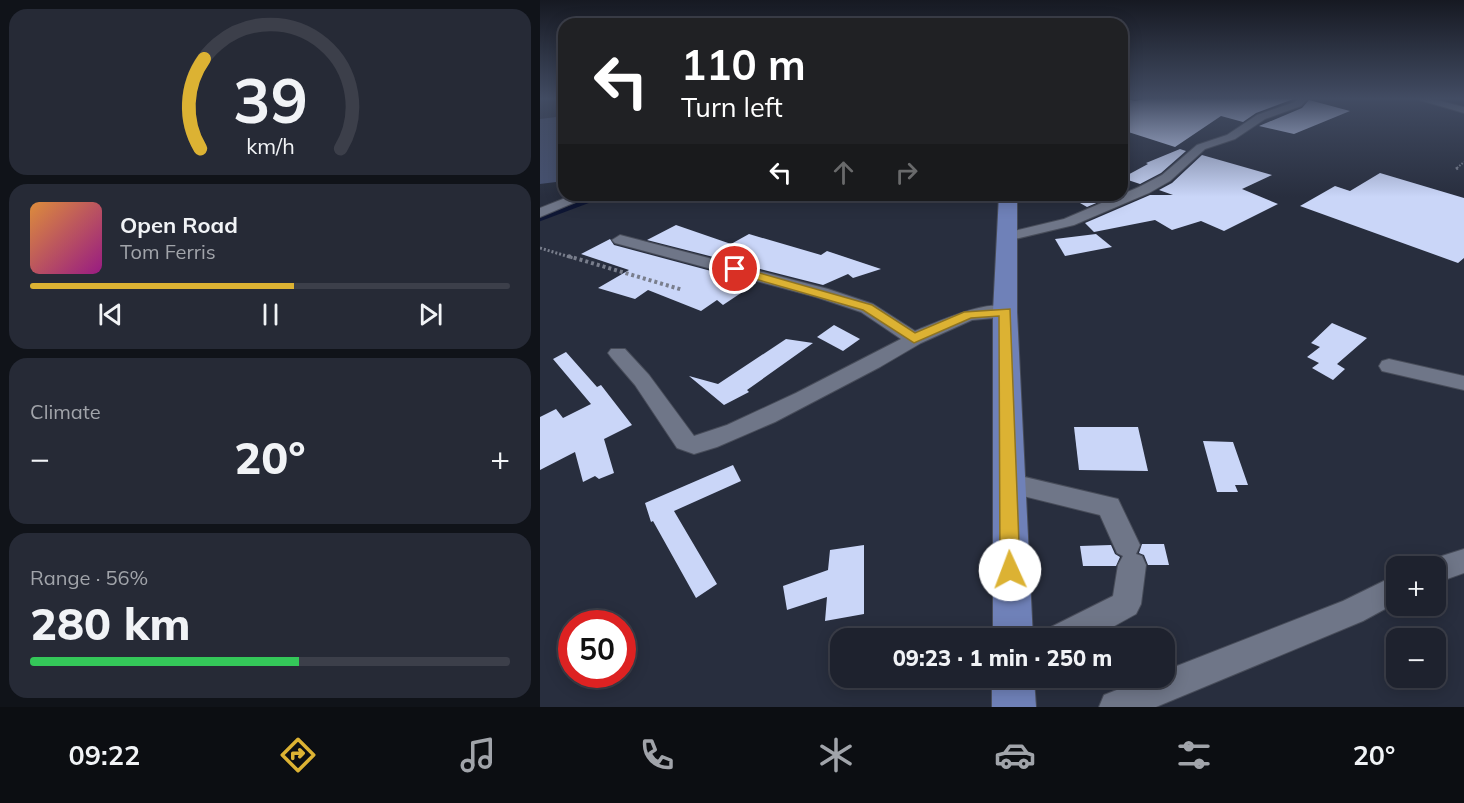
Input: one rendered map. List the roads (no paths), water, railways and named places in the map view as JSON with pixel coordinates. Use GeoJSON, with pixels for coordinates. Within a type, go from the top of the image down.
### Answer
{"type":"FeatureCollection","features":[{"type":"Feature","properties":{"kind":"main road"},"geometry":{"type":"LineString","coordinates":[[1008,201],[1005,312],[1013,628]]}},
{"type":"Feature","properties":{"kind":"main road"},"geometry":{"type":"LineString","coordinates":[[1013,688],[1014,707]]}},
{"type":"Feature","properties":{"kind":"street"},"geometry":{"type":"LineString","coordinates":[[1128,196],[1166,178],[1201,147],[1231,137],[1240,131]]}},
{"type":"Feature","properties":{"kind":"street"},"geometry":{"type":"LineString","coordinates":[[540,213],[570,201]]}},
{"type":"Feature","properties":{"kind":"street"},"geometry":{"type":"LineString","coordinates":[[1007,237],[1069,222],[1117,201]]}},
{"type":"Feature","properties":{"kind":"street"},"geometry":{"type":"LineString","coordinates":[[620,240],[812,290],[867,308],[916,337]]}},
{"type":"Feature","properties":{"kind":"street"},"geometry":{"type":"LineString","coordinates":[[618,353],[642,380],[685,442],[694,445],[731,432],[823,388],[884,358],[916,337],[954,320],[982,312],[1005,312]]}},
{"type":"Feature","properties":{"kind":"street"},"geometry":{"type":"LineString","coordinates":[[1389,366],[1464,383]]}},
{"type":"Feature","properties":{"kind":"street"},"geometry":{"type":"LineString","coordinates":[[1008,483],[1108,507],[1129,555],[1126,604],[1081,628]]}},
{"type":"Feature","properties":{"kind":"street"},"geometry":{"type":"LineString","coordinates":[[1446,567],[1464,561]]}},
{"type":"Feature","properties":{"kind":"street"},"geometry":{"type":"LineString","coordinates":[[1116,707],[1353,611],[1386,593]]}},
{"type":"Feature","properties":{"kind":"waterway"},"geometry":{"type":"LineString","coordinates":[[540,219],[588,201]]}}]}
